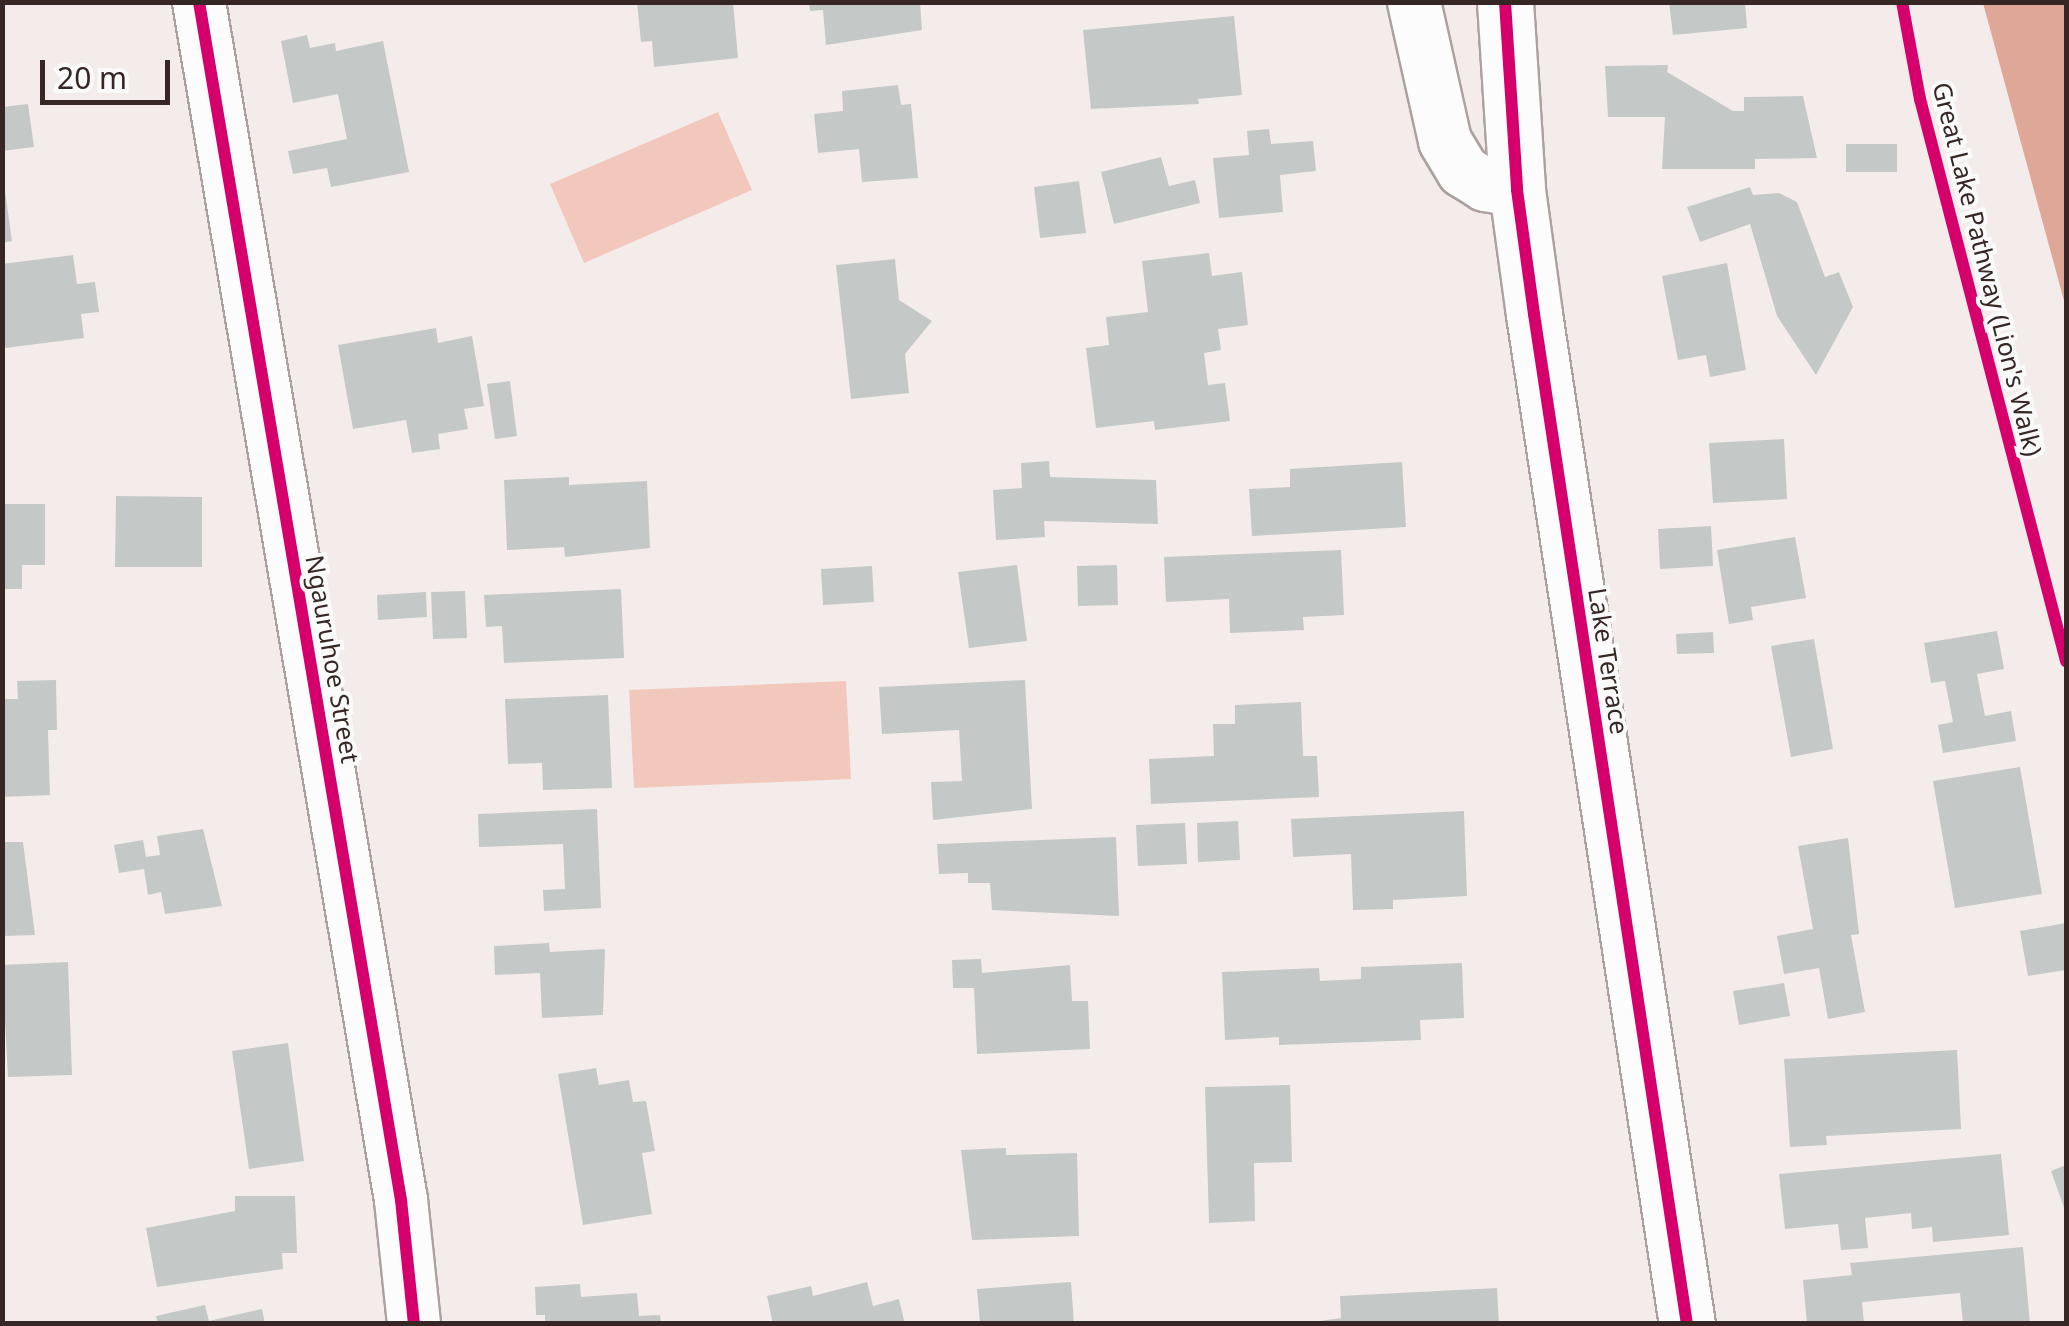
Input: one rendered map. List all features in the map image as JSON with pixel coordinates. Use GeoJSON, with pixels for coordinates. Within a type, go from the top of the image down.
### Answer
{"type":"FeatureCollection","features":[{"type":"Feature","properties":{"kind":"main road","name":"Lake Terrace"},"geometry":{"type":"LineString","coordinates":[[1505,2],[1517,190],[1687,1324]]}},
{"type":"Feature","properties":{"kind":"street","name":"Ngauruhoe Street"},"geometry":{"type":"LineString","coordinates":[[200,2],[401,1200],[414,1324]]}},
{"type":"Feature","properties":{"kind":"street"},"geometry":{"type":"LineString","coordinates":[[1414,2],[1445,141],[1464,171],[1485,184],[1517,190]]}},
{"type":"Feature","properties":{"kind":"shaded area"},"geometry":{"type":"Polygon","coordinates":[[[1983,3],[2066,3],[2066,308],[1983,3]]]}},
{"type":"Feature","properties":{"kind":"shaded area"},"geometry":{"type":"Polygon","coordinates":[[[718,112],[752,190],[584,263],[550,184],[718,112]]]}},
{"type":"Feature","properties":{"kind":"shaded area"},"geometry":{"type":"Polygon","coordinates":[[[846,681],[851,779],[634,788],[629,690],[846,681]]]}},
{"type":"Feature","properties":{"kind":"building"},"geometry":{"type":"Polygon","coordinates":[[[637,2],[733,2],[738,58],[654,67],[652,41],[641,42],[637,2]]]}},
{"type":"Feature","properties":{"kind":"building"},"geometry":{"type":"Polygon","coordinates":[[[809,2],[920,2],[922,30],[826,45],[823,10],[810,11],[809,2]]]}},
{"type":"Feature","properties":{"kind":"building"},"geometry":{"type":"Polygon","coordinates":[[[1669,2],[1745,2],[1747,28],[1673,35],[1669,2]]]}},
{"type":"Feature","properties":{"kind":"building"},"geometry":{"type":"Polygon","coordinates":[[[1234,16],[1242,95],[1198,99],[1199,104],[1091,109],[1083,30],[1234,16]]]}},
{"type":"Feature","properties":{"kind":"building"},"geometry":{"type":"Polygon","coordinates":[[[307,35],[310,48],[335,43],[336,51],[383,41],[409,172],[331,187],[327,168],[293,174],[288,151],[347,139],[338,94],[293,103],[281,41],[307,35]]]}},
{"type":"Feature","properties":{"kind":"building"},"geometry":{"type":"Polygon","coordinates":[[[1668,65],[1667,72],[1733,111],[1744,111],[1744,97],[1803,96],[1817,158],[1755,159],[1755,169],[1662,169],[1665,117],[1608,117],[1605,66],[1668,65]]]}},
{"type":"Feature","properties":{"kind":"building"},"geometry":{"type":"Polygon","coordinates":[[[898,85],[901,105],[911,104],[918,178],[862,182],[859,149],[818,153],[814,114],[843,111],[842,91],[898,85]]]}},
{"type":"Feature","properties":{"kind":"building"},"geometry":{"type":"Polygon","coordinates":[[[28,104],[34,147],[2,151],[2,107],[28,104]]]}},
{"type":"Feature","properties":{"kind":"building"},"geometry":{"type":"Polygon","coordinates":[[[1269,129],[1271,144],[1313,141],[1316,171],[1280,175],[1283,212],[1219,218],[1213,158],[1249,155],[1247,131],[1269,129]]]}},
{"type":"Feature","properties":{"kind":"building"},"geometry":{"type":"Polygon","coordinates":[[[1846,144],[1897,144],[1897,172],[1846,172],[1846,144]]]}},
{"type":"Feature","properties":{"kind":"building"},"geometry":{"type":"Polygon","coordinates":[[[1161,157],[1169,186],[1195,180],[1200,203],[1114,224],[1101,172],[1161,157]]]}},
{"type":"Feature","properties":{"kind":"building"},"geometry":{"type":"Polygon","coordinates":[[[1079,181],[1086,233],[1040,238],[1034,187],[1079,181]]]}},
{"type":"Feature","properties":{"kind":"building"},"geometry":{"type":"Polygon","coordinates":[[[1750,187],[1753,195],[1779,193],[1797,202],[1825,277],[1839,272],[1853,307],[1816,375],[1777,316],[1750,224],[1700,242],[1687,207],[1750,187]]]}},
{"type":"Feature","properties":{"kind":"building"},"geometry":{"type":"Polygon","coordinates":[[[5,191],[12,241],[2,243],[2,192],[5,191]]]}},
{"type":"Feature","properties":{"kind":"building"},"geometry":{"type":"Polygon","coordinates":[[[1209,253],[1212,276],[1242,272],[1248,325],[1218,329],[1221,350],[1204,353],[1208,385],[1225,383],[1230,421],[1155,430],[1154,421],[1096,428],[1086,348],[1109,345],[1106,317],[1148,312],[1142,261],[1209,253]]]}},
{"type":"Feature","properties":{"kind":"building"},"geometry":{"type":"Polygon","coordinates":[[[73,255],[77,284],[95,282],[99,312],[81,314],[84,338],[5,348],[2,264],[73,255]]]}},
{"type":"Feature","properties":{"kind":"building"},"geometry":{"type":"Polygon","coordinates":[[[895,259],[899,300],[932,321],[905,354],[909,393],[851,399],[836,265],[895,259]]]}},
{"type":"Feature","properties":{"kind":"building"},"geometry":{"type":"Polygon","coordinates":[[[1727,263],[1746,370],[1710,377],[1706,355],[1678,360],[1662,276],[1727,263]]]}},
{"type":"Feature","properties":{"kind":"building"},"geometry":{"type":"Polygon","coordinates":[[[436,328],[438,343],[472,336],[484,406],[464,409],[468,429],[438,434],[440,449],[412,453],[406,420],[353,429],[338,345],[436,328]]]}},
{"type":"Feature","properties":{"kind":"building"},"geometry":{"type":"Polygon","coordinates":[[[510,381],[517,436],[495,439],[487,384],[510,381]]]}},
{"type":"Feature","properties":{"kind":"building"},"geometry":{"type":"Polygon","coordinates":[[[1784,439],[1787,499],[1713,503],[1709,443],[1784,439]]]}},
{"type":"Feature","properties":{"kind":"building"},"geometry":{"type":"Polygon","coordinates":[[[1049,461],[1050,477],[1156,480],[1158,524],[1044,521],[1045,537],[996,540],[993,490],[1022,488],[1021,463],[1049,461]]]}},
{"type":"Feature","properties":{"kind":"building"},"geometry":{"type":"Polygon","coordinates":[[[1402,462],[1406,527],[1252,536],[1249,489],[1290,487],[1290,469],[1402,462]]]}},
{"type":"Feature","properties":{"kind":"building"},"geometry":{"type":"Polygon","coordinates":[[[569,477],[569,485],[647,481],[650,548],[565,557],[564,547],[507,550],[504,480],[569,477]]]}},
{"type":"Feature","properties":{"kind":"building"},"geometry":{"type":"Polygon","coordinates":[[[116,496],[202,497],[202,567],[115,567],[116,496]]]}},
{"type":"Feature","properties":{"kind":"building"},"geometry":{"type":"Polygon","coordinates":[[[2,504],[45,504],[45,565],[22,565],[22,589],[2,589],[2,504]]]}},
{"type":"Feature","properties":{"kind":"building"},"geometry":{"type":"Polygon","coordinates":[[[1711,526],[1713,566],[1660,569],[1658,529],[1711,526]]]}},
{"type":"Feature","properties":{"kind":"building"},"geometry":{"type":"Polygon","coordinates":[[[1795,537],[1806,598],[1751,607],[1753,620],[1729,624],[1717,550],[1795,537]]]}},
{"type":"Feature","properties":{"kind":"building"},"geometry":{"type":"Polygon","coordinates":[[[1341,550],[1344,615],[1303,617],[1304,630],[1230,633],[1229,599],[1166,602],[1164,557],[1341,550]]]}},
{"type":"Feature","properties":{"kind":"building"},"geometry":{"type":"Polygon","coordinates":[[[1017,565],[1027,641],[969,648],[958,572],[1017,565]]]}},
{"type":"Feature","properties":{"kind":"building"},"geometry":{"type":"Polygon","coordinates":[[[1117,565],[1118,605],[1078,606],[1077,566],[1117,565]]]}},
{"type":"Feature","properties":{"kind":"building"},"geometry":{"type":"Polygon","coordinates":[[[872,566],[874,602],[823,605],[821,569],[872,566]]]}},
{"type":"Feature","properties":{"kind":"building"},"geometry":{"type":"Polygon","coordinates":[[[621,589],[624,658],[504,663],[502,626],[486,627],[484,595],[621,589]]]}},
{"type":"Feature","properties":{"kind":"building"},"geometry":{"type":"Polygon","coordinates":[[[465,591],[467,638],[433,639],[431,592],[465,591]]]}},
{"type":"Feature","properties":{"kind":"building"},"geometry":{"type":"Polygon","coordinates":[[[426,592],[427,617],[378,620],[377,595],[426,592]]]}},
{"type":"Feature","properties":{"kind":"building"},"geometry":{"type":"Polygon","coordinates":[[[1997,631],[2004,669],[1977,674],[1985,716],[2011,711],[2016,741],[1943,753],[1938,725],[1953,722],[1945,681],[1931,683],[1924,643],[1997,631]]]}},
{"type":"Feature","properties":{"kind":"building"},"geometry":{"type":"Polygon","coordinates":[[[1713,632],[1714,653],[1677,654],[1676,634],[1713,632]]]}},
{"type":"Feature","properties":{"kind":"building"},"geometry":{"type":"Polygon","coordinates":[[[1814,639],[1833,749],[1791,757],[1771,646],[1814,639]]]}},
{"type":"Feature","properties":{"kind":"building"},"geometry":{"type":"Polygon","coordinates":[[[56,680],[57,730],[48,730],[50,795],[2,797],[2,699],[18,699],[17,681],[56,680]]]}},
{"type":"Feature","properties":{"kind":"building"},"geometry":{"type":"Polygon","coordinates":[[[1025,680],[1032,809],[933,820],[931,782],[962,781],[959,730],[882,734],[879,687],[1025,680]]]}},
{"type":"Feature","properties":{"kind":"building"},"geometry":{"type":"Polygon","coordinates":[[[608,695],[612,788],[543,790],[542,763],[508,764],[505,699],[608,695]]]}},
{"type":"Feature","properties":{"kind":"building"},"geometry":{"type":"Polygon","coordinates":[[[1301,702],[1303,756],[1317,756],[1319,797],[1151,804],[1149,759],[1214,756],[1213,724],[1235,724],[1235,705],[1301,702]]]}},
{"type":"Feature","properties":{"kind":"building"},"geometry":{"type":"Polygon","coordinates":[[[2020,767],[2042,894],[1955,908],[1933,781],[2020,767]]]}},
{"type":"Feature","properties":{"kind":"building"},"geometry":{"type":"Polygon","coordinates":[[[597,809],[601,908],[544,911],[543,890],[565,889],[563,844],[479,847],[478,814],[597,809]]]}},
{"type":"Feature","properties":{"kind":"building"},"geometry":{"type":"Polygon","coordinates":[[[1464,811],[1467,896],[1393,900],[1393,909],[1353,910],[1351,854],[1293,857],[1291,819],[1464,811]]]}},
{"type":"Feature","properties":{"kind":"building"},"geometry":{"type":"Polygon","coordinates":[[[1238,821],[1240,860],[1198,862],[1197,823],[1238,821]]]}},
{"type":"Feature","properties":{"kind":"building"},"geometry":{"type":"Polygon","coordinates":[[[1185,823],[1187,864],[1138,866],[1136,825],[1185,823]]]}},
{"type":"Feature","properties":{"kind":"building"},"geometry":{"type":"Polygon","coordinates":[[[203,829],[222,906],[165,914],[161,892],[148,895],[144,869],[119,873],[114,845],[143,840],[146,857],[160,855],[157,836],[203,829]]]}},
{"type":"Feature","properties":{"kind":"building"},"geometry":{"type":"Polygon","coordinates":[[[1116,837],[1119,916],[992,910],[990,883],[968,883],[968,873],[939,874],[937,844],[1116,837]]]}},
{"type":"Feature","properties":{"kind":"building"},"geometry":{"type":"Polygon","coordinates":[[[1848,838],[1859,934],[1851,935],[1865,1012],[1828,1019],[1819,968],[1784,974],[1777,936],[1813,929],[1798,846],[1848,838]]]}},
{"type":"Feature","properties":{"kind":"building"},"geometry":{"type":"Polygon","coordinates":[[[2,842],[23,842],[35,935],[2,936],[2,842]]]}},
{"type":"Feature","properties":{"kind":"building"},"geometry":{"type":"Polygon","coordinates":[[[2066,923],[2066,970],[2028,976],[2020,931],[2066,923]]]}},
{"type":"Feature","properties":{"kind":"building"},"geometry":{"type":"Polygon","coordinates":[[[549,943],[550,952],[605,949],[603,1015],[542,1018],[540,973],[495,975],[494,946],[549,943]]]}},
{"type":"Feature","properties":{"kind":"building"},"geometry":{"type":"Polygon","coordinates":[[[981,959],[982,973],[1070,965],[1072,1001],[1088,1001],[1090,1049],[977,1054],[974,988],[953,988],[952,960],[981,959]]]}},
{"type":"Feature","properties":{"kind":"building"},"geometry":{"type":"Polygon","coordinates":[[[68,962],[72,1075],[8,1077],[2,965],[68,962]]]}},
{"type":"Feature","properties":{"kind":"building"},"geometry":{"type":"Polygon","coordinates":[[[1462,963],[1464,1018],[1420,1020],[1421,1040],[1279,1045],[1279,1037],[1225,1040],[1222,972],[1319,968],[1320,981],[1361,979],[1361,967],[1462,963]]]}},
{"type":"Feature","properties":{"kind":"building"},"geometry":{"type":"Polygon","coordinates":[[[1784,983],[1790,1016],[1739,1025],[1733,991],[1784,983]]]}},
{"type":"Feature","properties":{"kind":"building"},"geometry":{"type":"Polygon","coordinates":[[[288,1043],[304,1161],[249,1169],[232,1051],[288,1043]]]}},
{"type":"Feature","properties":{"kind":"building"},"geometry":{"type":"Polygon","coordinates":[[[1957,1050],[1961,1129],[1826,1136],[1827,1145],[1790,1147],[1784,1059],[1957,1050]]]}},
{"type":"Feature","properties":{"kind":"building"},"geometry":{"type":"Polygon","coordinates":[[[596,1068],[599,1085],[629,1080],[633,1102],[646,1101],[655,1151],[642,1153],[652,1214],[583,1225],[558,1074],[596,1068]]]}},
{"type":"Feature","properties":{"kind":"building"},"geometry":{"type":"Polygon","coordinates":[[[1290,1085],[1292,1162],[1254,1163],[1255,1221],[1209,1223],[1205,1087],[1290,1085]]]}},
{"type":"Feature","properties":{"kind":"building"},"geometry":{"type":"Polygon","coordinates":[[[1006,1148],[1006,1155],[1077,1153],[1079,1236],[972,1240],[961,1150],[1006,1148]]]}},
{"type":"Feature","properties":{"kind":"building"},"geometry":{"type":"Polygon","coordinates":[[[2001,1154],[2009,1235],[1933,1242],[1932,1227],[1912,1229],[1911,1213],[1865,1218],[1868,1248],[1841,1250],[1838,1224],[1785,1229],[1779,1174],[2001,1154]]]}},
{"type":"Feature","properties":{"kind":"building"},"geometry":{"type":"Polygon","coordinates":[[[2066,1165],[2066,1213],[2051,1171],[2066,1165]]]}},
{"type":"Feature","properties":{"kind":"building"},"geometry":{"type":"Polygon","coordinates":[[[235,1196],[295,1196],[297,1253],[282,1253],[283,1269],[157,1287],[146,1228],[235,1211],[235,1196]]]}},
{"type":"Feature","properties":{"kind":"building"},"geometry":{"type":"Polygon","coordinates":[[[2023,1247],[2030,1324],[1963,1324],[1960,1293],[1862,1302],[1864,1324],[1807,1324],[1803,1280],[1852,1275],[1850,1263],[2023,1247]]]}},
{"type":"Feature","properties":{"kind":"building"},"geometry":{"type":"Polygon","coordinates":[[[867,1282],[873,1306],[899,1299],[905,1324],[773,1324],[767,1296],[811,1286],[813,1296],[867,1282]]]}},
{"type":"Feature","properties":{"kind":"building"},"geometry":{"type":"Polygon","coordinates":[[[1071,1282],[1074,1324],[980,1324],[977,1289],[1071,1282]]]}},
{"type":"Feature","properties":{"kind":"building"},"geometry":{"type":"Polygon","coordinates":[[[580,1284],[581,1297],[637,1293],[639,1316],[660,1315],[661,1324],[545,1324],[545,1315],[536,1315],[535,1287],[580,1284]]]}},
{"type":"Feature","properties":{"kind":"building"},"geometry":{"type":"Polygon","coordinates":[[[1497,1288],[1499,1324],[1299,1324],[1341,1318],[1340,1296],[1497,1288]]]}},
{"type":"Feature","properties":{"kind":"building"},"geometry":{"type":"Polygon","coordinates":[[[205,1305],[209,1321],[262,1309],[265,1324],[158,1324],[156,1316],[205,1305]]]}},
{"type":"Feature","properties":{"kind":"cycle path"},"geometry":{"type":"LineString","coordinates":[[199,2],[401,1200],[414,1324]]}},
{"type":"Feature","properties":{"kind":"cycle path"},"geometry":{"type":"LineString","coordinates":[[1505,2],[1517,190],[1534,314],[1687,1324]]}},
{"type":"Feature","properties":{"kind":"cycle path","name":"Great Lake Pathway (Lion's Walk)"},"geometry":{"type":"LineString","coordinates":[[1902,2],[1920,99],[2066,661]]}}]}
